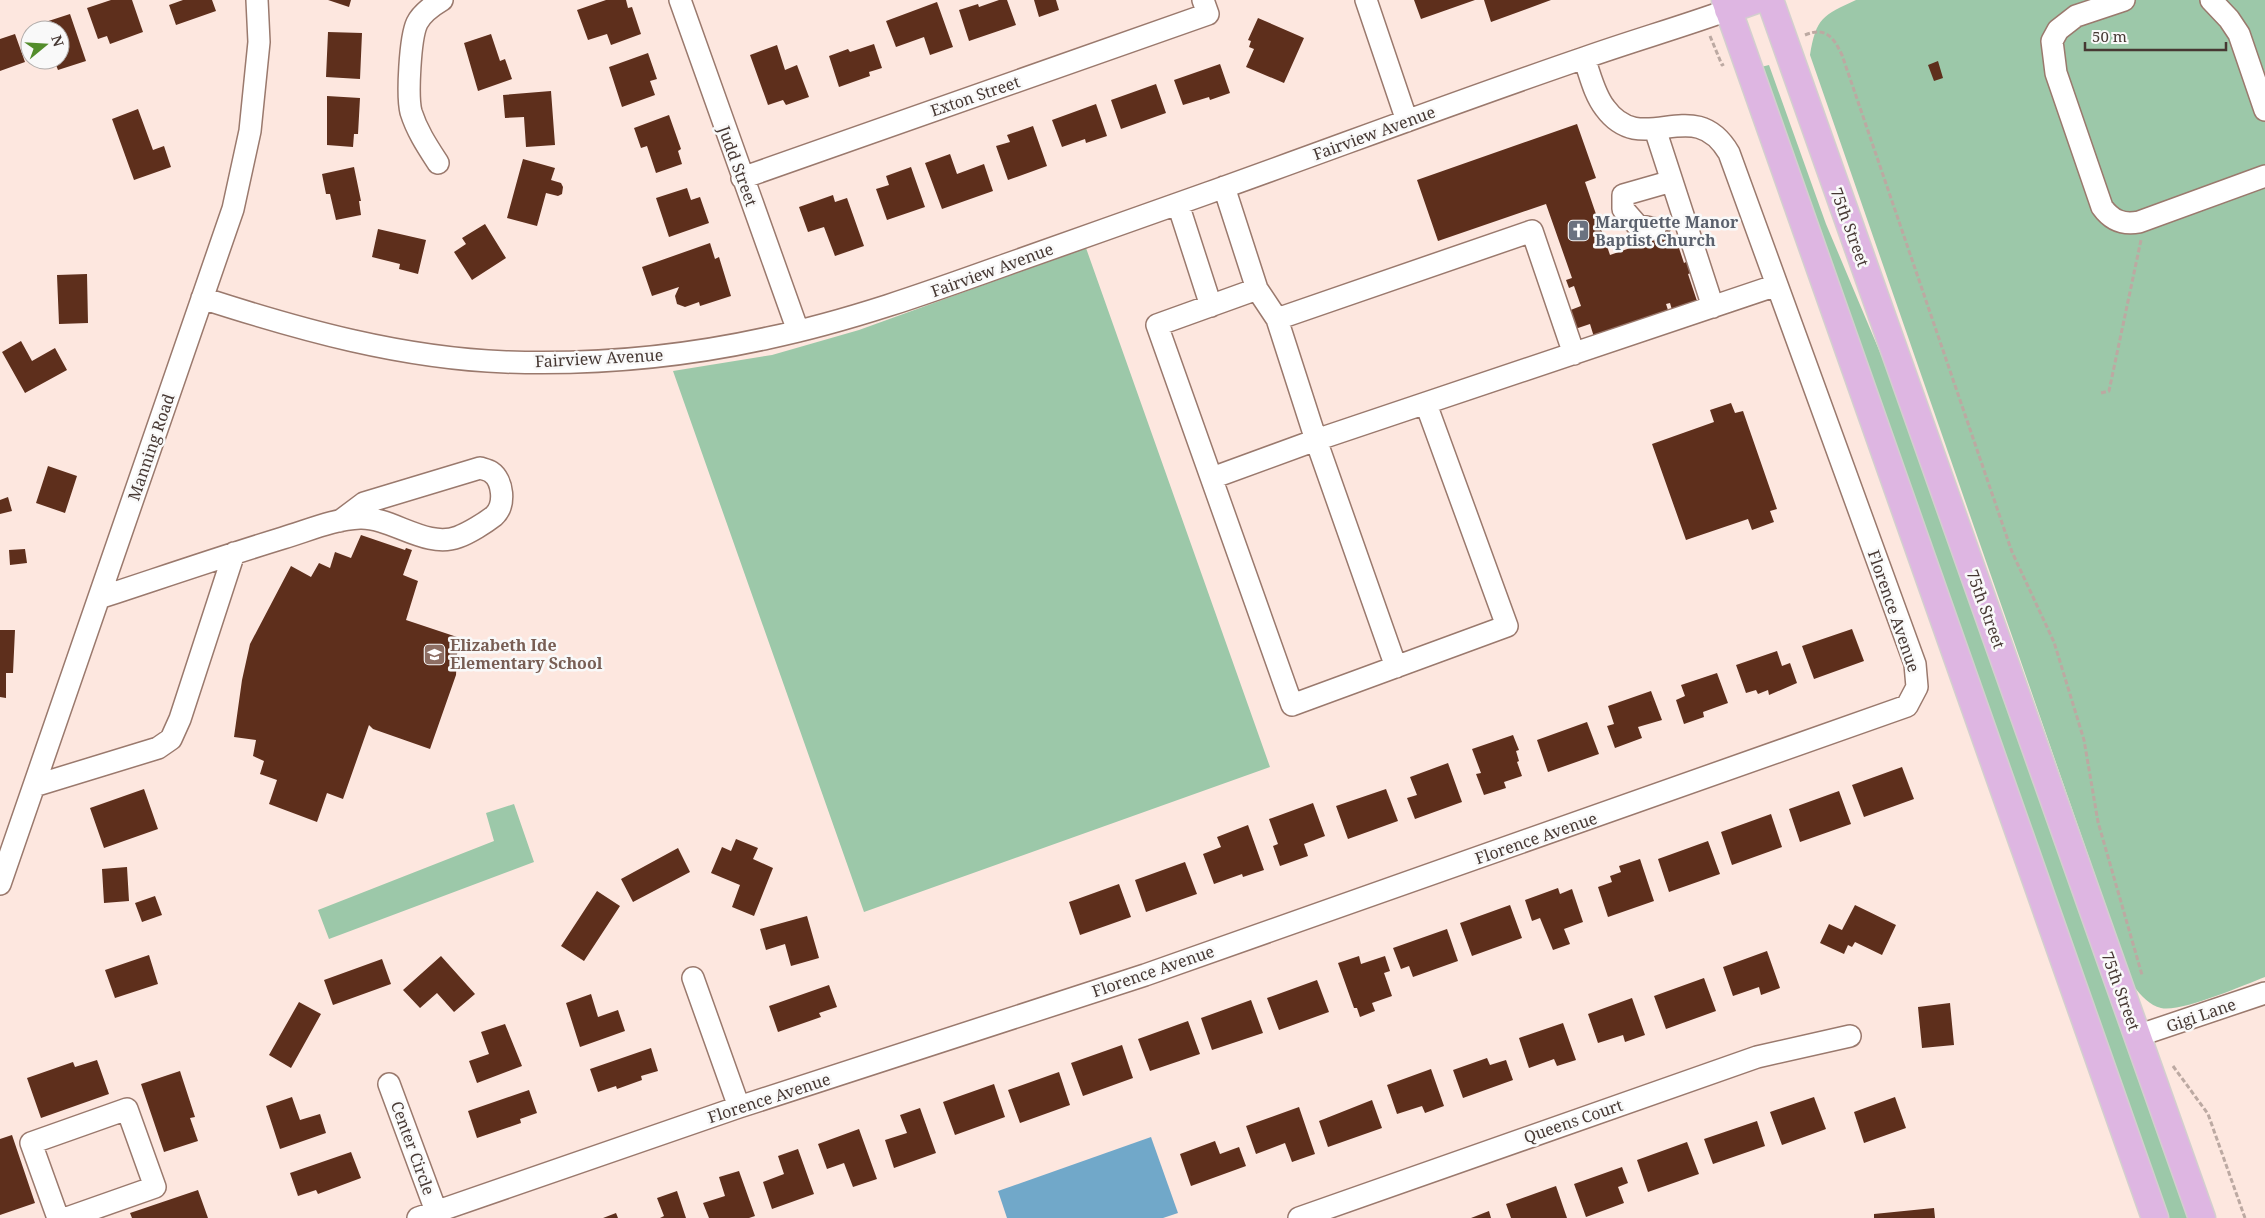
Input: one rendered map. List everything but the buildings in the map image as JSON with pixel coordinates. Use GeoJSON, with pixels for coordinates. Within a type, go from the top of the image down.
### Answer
{"type":"FeatureCollection","features":[{"type":"Feature","properties":{"kind":"main road","name":"Fairview Avenue"},"geometry":{"type":"LineString","coordinates":[[1727,5],[1756,0]]}},
{"type":"Feature","properties":{"kind":"main road","name":"75th Street"},"geometry":{"type":"LineString","coordinates":[[1770,0],[2202,1218]]}},
{"type":"Feature","properties":{"kind":"main road"},"geometry":{"type":"LineString","coordinates":[[1727,5],[2155,1218]]}},
{"type":"Feature","properties":{"kind":"street","name":"Manning Road"},"geometry":{"type":"LineString","coordinates":[[0,884],[233,209],[250,131],[259,42],[257,0]]}},
{"type":"Feature","properties":{"kind":"street","name":"Judd Street"},"geometry":{"type":"LineString","coordinates":[[680,0],[798,332]]}},
{"type":"Feature","properties":{"kind":"street"},"geometry":{"type":"LineString","coordinates":[[1366,0],[1407,121]]}},
{"type":"Feature","properties":{"kind":"street"},"geometry":{"type":"LineString","coordinates":[[2124,0],[2076,16],[2058,30],[2052,41],[2052,57],[2058,78],[2102,207],[2108,216],[2127,224],[2139,222],[2265,176]]}},
{"type":"Feature","properties":{"kind":"street"},"geometry":{"type":"LineString","coordinates":[[2211,0],[2229,19],[2239,34],[2265,110]]}},
{"type":"Feature","properties":{"kind":"street"},"geometry":{"type":"LineString","coordinates":[[435,4],[417,24],[411,47],[411,110],[421,137],[438,163]]}},
{"type":"Feature","properties":{"kind":"street","name":"Fairview Avenue"},"geometry":{"type":"LineString","coordinates":[[202,298],[282,324],[331,337],[386,348],[503,362],[616,361],[692,352],[798,332],[917,297],[1727,5]]}},
{"type":"Feature","properties":{"kind":"street","name":"Exton Street"},"geometry":{"type":"LineString","coordinates":[[742,178],[1205,7]]}},
{"type":"Feature","properties":{"kind":"street","name":"Florence Avenue"},"geometry":{"type":"LineString","coordinates":[[427,1215],[739,1107],[1145,975],[1907,706],[1917,687],[1915,664],[1730,153],[1722,139],[1706,129],[1688,124],[1640,130],[1614,118],[1604,107],[1597,94],[1584,58]]}},
{"type":"Feature","properties":{"kind":"street"},"geometry":{"type":"LineString","coordinates":[[1655,129],[1672,181],[1671,231],[1713,307]]}},
{"type":"Feature","properties":{"kind":"street"},"geometry":{"type":"LineString","coordinates":[[1671,231],[1637,225],[1623,209],[1623,195],[1672,181]]}},
{"type":"Feature","properties":{"kind":"street"},"geometry":{"type":"LineString","coordinates":[[1224,187],[1257,289],[1277,319],[1316,440],[1396,667]]}},
{"type":"Feature","properties":{"kind":"street"},"geometry":{"type":"LineString","coordinates":[[1178,204],[1210,306]]}},
{"type":"Feature","properties":{"kind":"street"},"geometry":{"type":"LineString","coordinates":[[1277,319],[1532,231],[1574,354]]}},
{"type":"Feature","properties":{"kind":"street"},"geometry":{"type":"LineString","coordinates":[[1212,478],[1316,440],[1778,285]]}},
{"type":"Feature","properties":{"kind":"street"},"geometry":{"type":"LineString","coordinates":[[1257,289],[1157,325],[1292,705],[1507,626],[1426,404]]}},
{"type":"Feature","properties":{"kind":"street"},"geometry":{"type":"LineString","coordinates":[[99,598],[234,553],[340,521],[361,518],[402,528],[430,539],[444,541],[459,537],[495,515],[500,504],[502,490],[498,480],[490,472],[480,468],[364,503],[340,521]]}},
{"type":"Feature","properties":{"kind":"street"},"geometry":{"type":"LineString","coordinates":[[34,786],[158,748],[172,739],[234,553]]}},
{"type":"Feature","properties":{"kind":"street"},"geometry":{"type":"LineString","coordinates":[[693,978],[739,1107]]}},
{"type":"Feature","properties":{"kind":"street","name":"Gigi Lane"},"geometry":{"type":"LineString","coordinates":[[2137,1036],[2265,993]]}},
{"type":"Feature","properties":{"kind":"street","name":"Queens Court"},"geometry":{"type":"LineString","coordinates":[[1299,1218],[1757,1057],[1850,1036]]}},
{"type":"Feature","properties":{"kind":"street","name":"Center Circle"},"geometry":{"type":"LineString","coordinates":[[389,1084],[427,1215]]}},
{"type":"Feature","properties":{"kind":"street"},"geometry":{"type":"LineString","coordinates":[[58,1218],[31,1143],[127,1109],[155,1187],[94,1214],[67,1218]]}},
{"type":"Feature","properties":{"kind":"path"},"geometry":{"type":"LineString","coordinates":[[1815,31],[1824,33],[1835,40],[1842,55],[2012,552],[2054,642],[2084,740],[2098,822],[2144,983]]}},
{"type":"Feature","properties":{"kind":"path"},"geometry":{"type":"LineString","coordinates":[[2102,393],[2109,391],[2142,237]]}},
{"type":"Feature","properties":{"kind":"path"},"geometry":{"type":"LineString","coordinates":[[2168,1059],[2208,1114],[2245,1218]]}},
{"type":"Feature","properties":{"kind":"green space"},"geometry":{"type":"Polygon","coordinates":[[[1856,0],[2265,0],[2265,977],[2197,1002],[2170,1008],[2161,1008],[2153,1005],[2134,987],[1810,55],[1815,33],[1823,19],[1856,0]]]}},
{"type":"Feature","properties":{"kind":"green space"},"geometry":{"type":"Polygon","coordinates":[[[1769,65],[1826,224],[1895,388],[2189,1218],[2168,1218],[1761,67],[1769,65]]]}},
{"type":"Feature","properties":{"kind":"green space"},"geometry":{"type":"Polygon","coordinates":[[[1086,248],[1270,767],[864,912],[673,371],[772,355],[859,330],[1086,248]]]}},
{"type":"Feature","properties":{"kind":"green space"},"geometry":{"type":"Polygon","coordinates":[[[514,804],[534,862],[329,939],[318,910],[494,841],[486,813],[514,804]]]}},
{"type":"Feature","properties":{"kind":"water"},"geometry":{"type":"Polygon","coordinates":[[[1151,1137],[1178,1213],[1163,1218],[1007,1218],[998,1191],[1151,1137]]]}},
{"type":"Feature","properties":{"kind":"place","name":"Marquette Manor Baptist Church"},"geometry":{"type":"Point","coordinates":[1579,231]}},
{"type":"Feature","properties":{"kind":"place","name":"Elizabeth Ide Elementary School"},"geometry":{"type":"Point","coordinates":[434,654]}}]}
